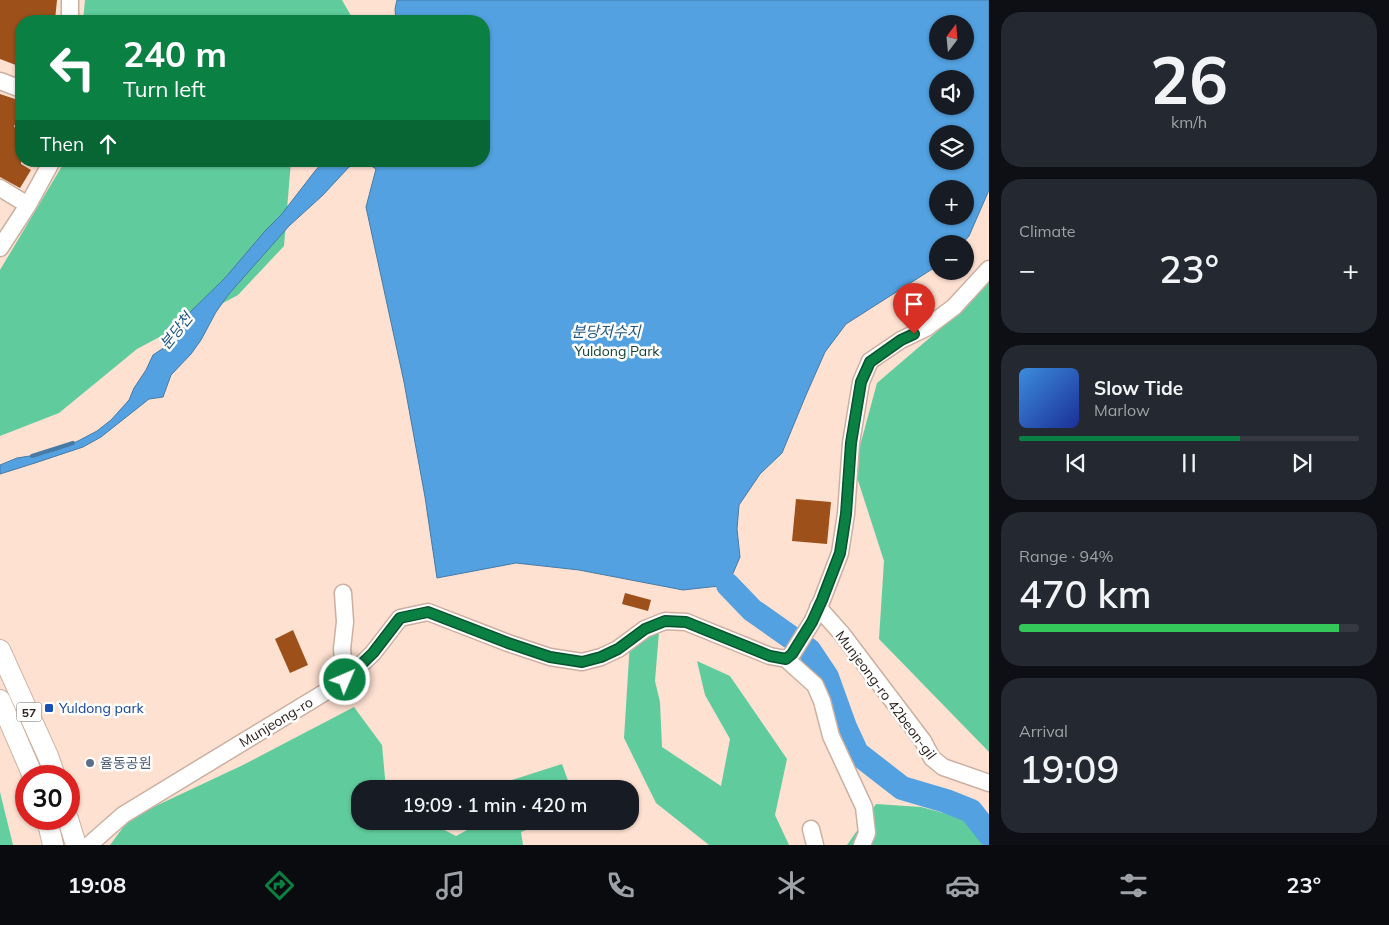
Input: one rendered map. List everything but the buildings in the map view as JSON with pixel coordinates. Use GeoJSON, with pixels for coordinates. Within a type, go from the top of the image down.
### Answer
{"type":"FeatureCollection","features":[{"type":"Feature","properties":{"kind":"main road","name":"57"},"geometry":{"type":"LineString","coordinates":[[0,650],[44,747],[50,765]]}},
{"type":"Feature","properties":{"kind":"main road","name":"57"},"geometry":{"type":"LineString","coordinates":[[0,700],[28,765]]}},
{"type":"Feature","properties":{"kind":"main road"},"geometry":{"type":"LineString","coordinates":[[50,830],[53,845]]}},
{"type":"Feature","properties":{"kind":"main road"},"geometry":{"type":"LineString","coordinates":[[71,830],[76,845]]}},
{"type":"Feature","properties":{"kind":"street"},"geometry":{"type":"LineString","coordinates":[[70,0],[70,15]]}},
{"type":"Feature","properties":{"kind":"street"},"geometry":{"type":"LineString","coordinates":[[0,81],[15,87]]}},
{"type":"Feature","properties":{"kind":"street"},"geometry":{"type":"LineString","coordinates":[[0,248],[28,205],[49,167]]}},
{"type":"Feature","properties":{"kind":"street"},"geometry":{"type":"LineString","coordinates":[[0,188],[28,205]]}},
{"type":"Feature","properties":{"kind":"street"},"geometry":{"type":"LineString","coordinates":[[862,845],[867,833],[864,807],[831,736],[822,701],[814,685],[789,657],[815,615],[840,553],[846,514],[851,443],[861,382],[870,362],[901,340],[926,328],[954,307],[989,269]]}},
{"type":"Feature","properties":{"kind":"street"},"geometry":{"type":"LineString","coordinates":[[344,593],[345,622],[342,649],[345,680]]}},
{"type":"Feature","properties":{"kind":"street","name":"Munjeong-ro"},"geometry":{"type":"LineString","coordinates":[[89,845],[123,814],[345,680],[373,653],[400,618],[428,612],[550,657],[582,662],[601,657],[618,649],[645,629],[665,621],[686,622],[770,656],[789,657]]}},
{"type":"Feature","properties":{"kind":"street","name":"Munjeong-ro 42beon-gil"},"geometry":{"type":"LineString","coordinates":[[815,615],[842,634],[923,741],[932,758],[943,767],[989,783]]}},
{"type":"Feature","properties":{"kind":"street"},"geometry":{"type":"LineString","coordinates":[[810,829],[815,845]]}},
{"type":"Feature","properties":{"kind":"green space"},"geometry":{"type":"Polygon","coordinates":[[[85,0],[342,0],[351,15],[84,15],[85,0]]]}},
{"type":"Feature","properties":{"kind":"green space"},"geometry":{"type":"Polygon","coordinates":[[[61,167],[291,167],[284,246],[238,295],[137,349],[59,413],[0,436],[0,270],[61,167]]]}},
{"type":"Feature","properties":{"kind":"green space"},"geometry":{"type":"Polygon","coordinates":[[[989,281],[989,752],[879,639],[884,561],[854,468],[877,383],[954,317],[989,281]]]}},
{"type":"Feature","properties":{"kind":"green space"},"geometry":{"type":"Polygon","coordinates":[[[659,632],[655,681],[660,702],[662,747],[721,786],[730,739],[705,695],[697,661],[730,676],[787,759],[775,815],[789,845],[709,845],[656,803],[624,738],[630,642],[659,632]]]}},
{"type":"Feature","properties":{"kind":"green space"},"geometry":{"type":"Polygon","coordinates":[[[354,707],[382,745],[385,780],[351,780],[351,830],[444,830],[456,836],[467,830],[526,830],[521,832],[523,845],[110,845],[130,818],[243,765],[354,707]]]}},
{"type":"Feature","properties":{"kind":"green space"},"geometry":{"type":"Polygon","coordinates":[[[562,764],[568,780],[512,780],[562,764]]]}},
{"type":"Feature","properties":{"kind":"green space"},"geometry":{"type":"Polygon","coordinates":[[[0,792],[13,845],[0,845],[0,792]]]}},
{"type":"Feature","properties":{"kind":"green space"},"geometry":{"type":"Polygon","coordinates":[[[876,804],[921,807],[989,825],[989,845],[847,845],[876,804]]]}},
{"type":"Feature","properties":{"kind":"water","name":"분당저수지"},"geometry":{"type":"Polygon","coordinates":[[[397,0],[989,0],[989,190],[974,224],[974,180],[929,180],[929,225],[974,225],[969,235],[929,235],[929,271],[846,324],[825,352],[782,453],[760,474],[739,505],[737,529],[740,557],[728,585],[683,590],[579,570],[516,563],[437,578],[425,497],[404,382],[366,207],[376,169],[373,167],[490,167],[490,15],[396,15],[395,9],[397,0]]]}},
{"type":"Feature","properties":{"kind":"water","name":"분당저수지"},"geometry":{"type":"Polygon","coordinates":[[[319,167],[349,167],[323,195],[289,226],[228,295],[216,312],[201,340],[191,354],[171,375],[163,397],[149,399],[101,437],[83,447],[0,474],[0,465],[17,458],[57,450],[97,431],[111,420],[129,400],[153,355],[165,347],[183,319],[225,278],[281,215],[319,167]]]}},
{"type":"Feature","properties":{"kind":"waterway","name":"분당천"},"geometry":{"type":"LineString","coordinates":[[32,456],[73,443]]}},
{"type":"Feature","properties":{"kind":"waterway"},"geometry":{"type":"LineString","coordinates":[[728,585],[752,610],[809,650],[827,677],[845,727],[857,753],[902,788],[946,801],[971,811],[989,834]]}},
{"type":"Feature","properties":{"kind":"place","name":"Yuldong park"},"geometry":{"type":"Point","coordinates":[49,708]}},
{"type":"Feature","properties":{"kind":"place","name":"율동공원"},"geometry":{"type":"Point","coordinates":[90,763]}},
{"type":"Feature","properties":{"kind":"route"},"geometry":{"type":"LineString","coordinates":[[345,680],[373,653],[400,618],[428,612],[550,657],[582,662],[601,657],[618,649],[645,629],[665,621],[686,622],[770,656],[786,659],[792,654],[812,622],[840,553],[846,514],[851,443],[861,382],[870,362],[901,340],[914,334]]}},
{"type":"Feature","properties":{"kind":"park label","name":"Yuldong Park"},"geometry":{"type":"Point","coordinates":[617,351]}}]}
